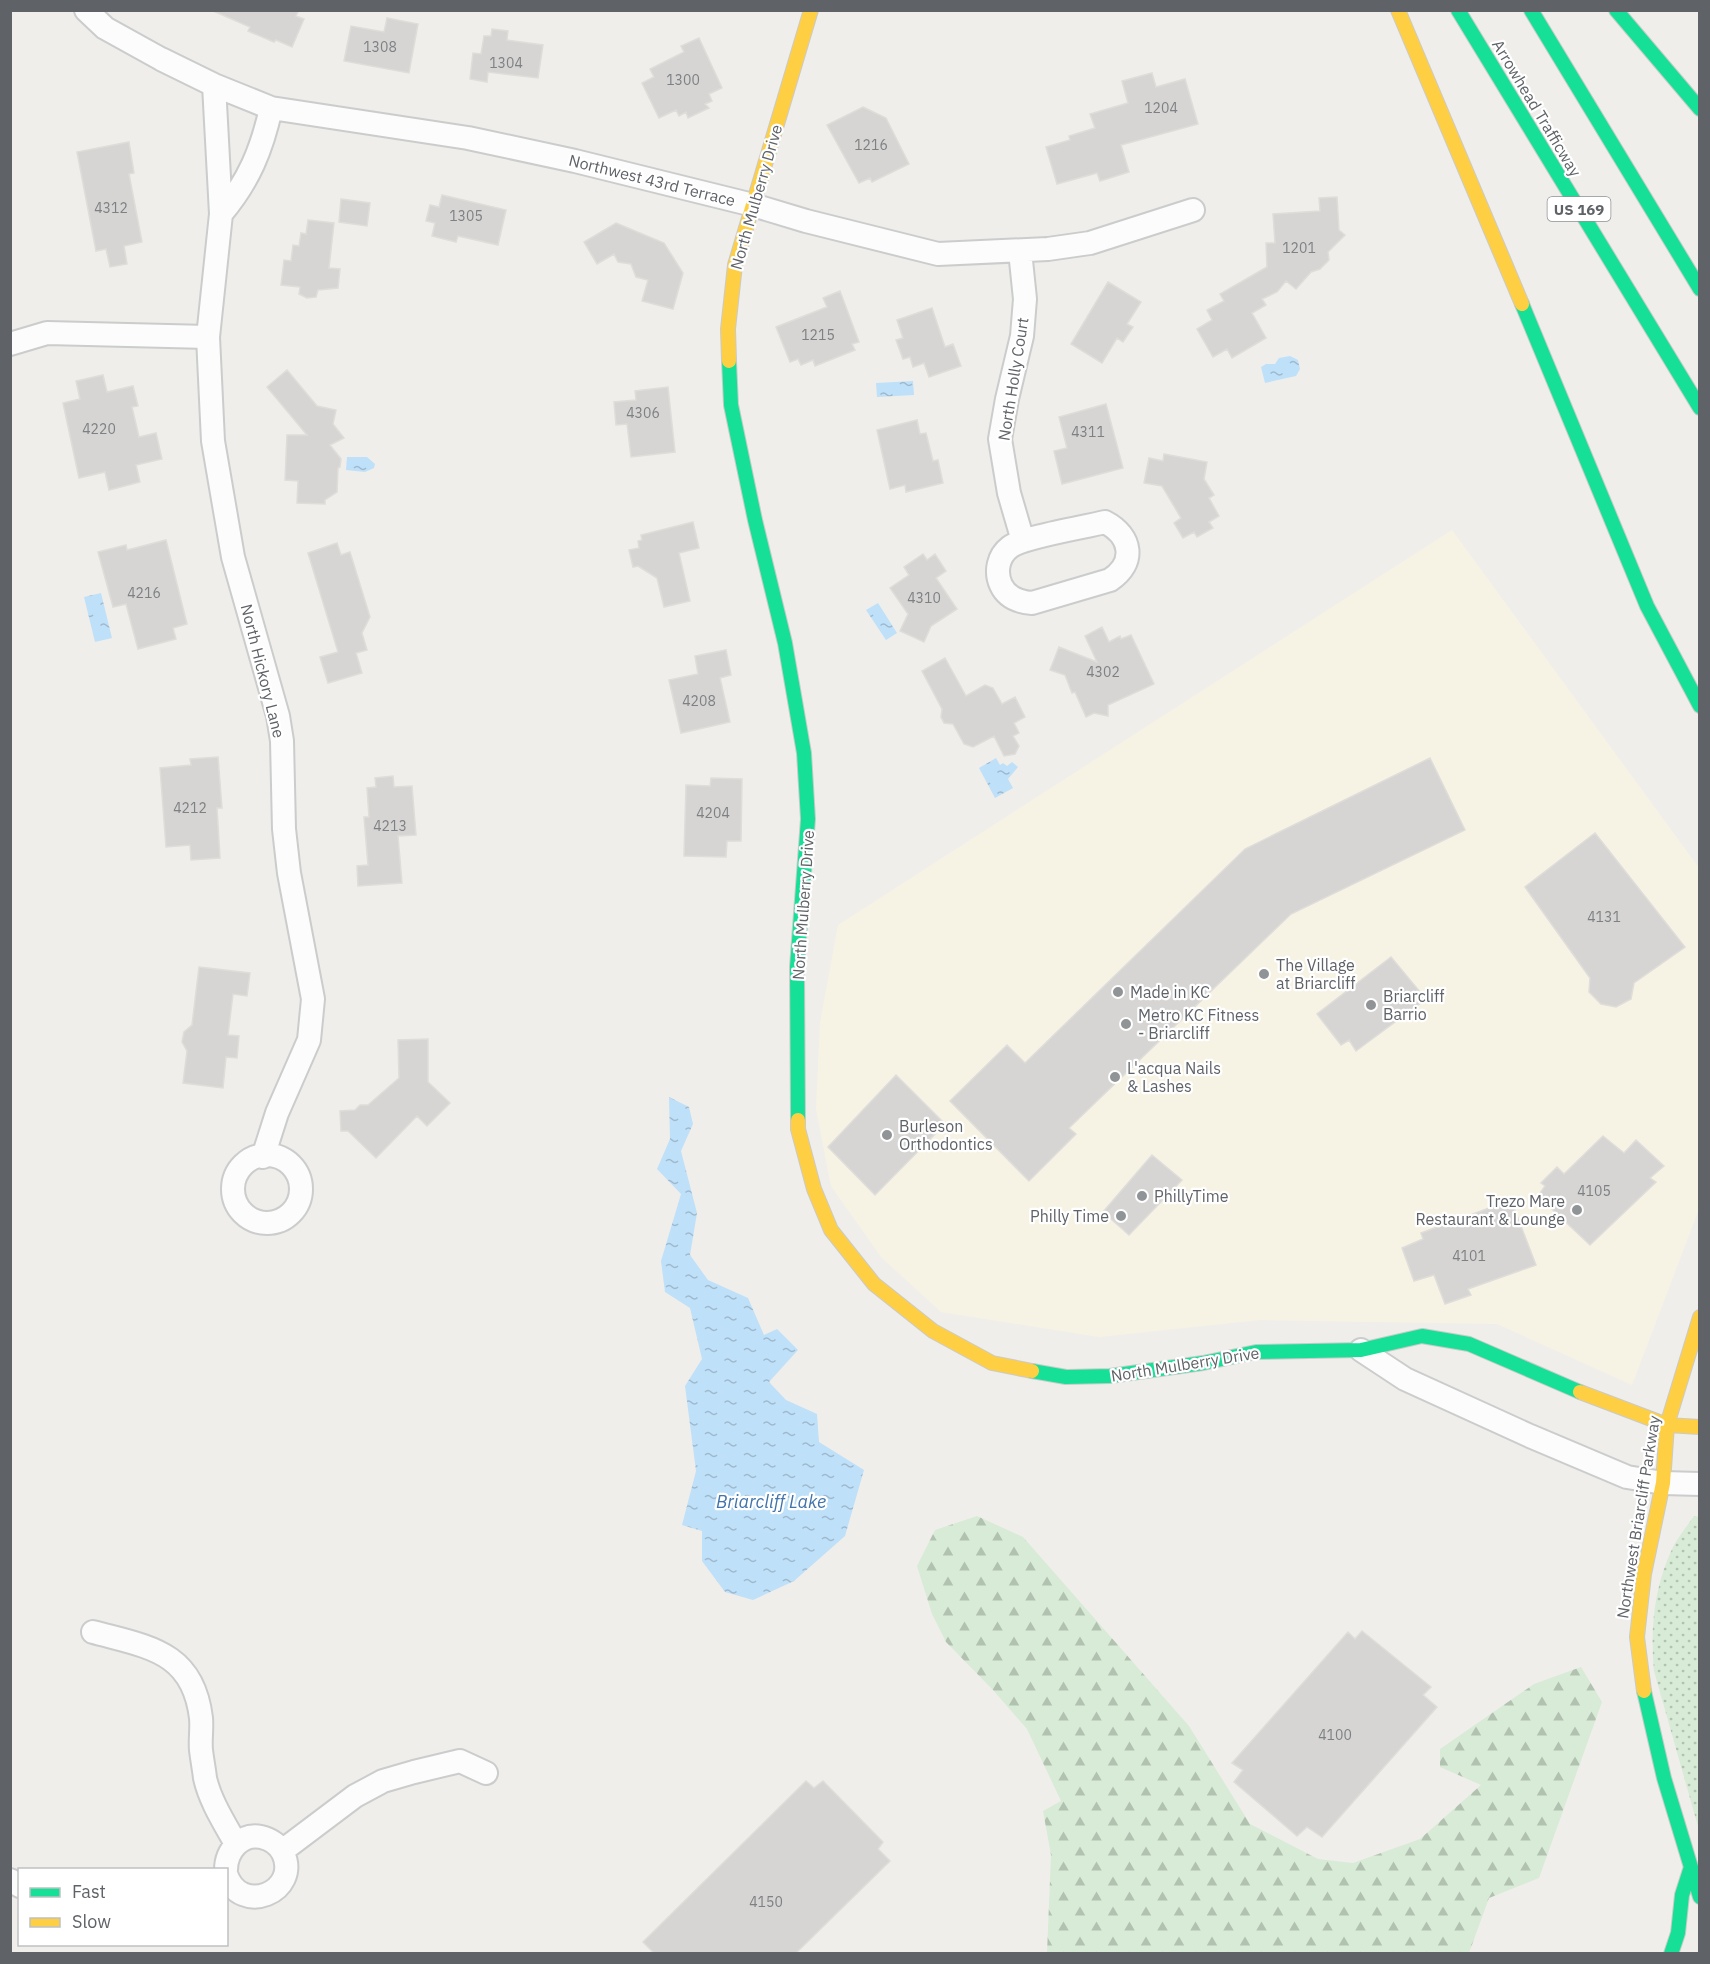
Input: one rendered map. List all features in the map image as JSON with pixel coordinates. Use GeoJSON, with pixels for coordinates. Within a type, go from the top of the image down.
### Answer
{"type":"FeatureCollection","features":[{"type":"Feature","properties":{"kind":"main road","name":"North Mulberry Drive"},"geometry":{"type":"LineString","coordinates":[[811,10],[735,265],[728,329],[731,405],[755,520],[785,643],[804,753],[808,819],[798,967],[798,1129],[814,1189],[831,1230],[874,1284],[891,1299],[933,1331],[992,1363],[1066,1377],[1110,1376],[1147,1372],[1256,1352],[1361,1350],[1422,1336],[1469,1344],[1560,1385],[1667,1425],[1700,1427]]}},
{"type":"Feature","properties":{"kind":"main road"},"geometry":{"type":"LineString","coordinates":[[1398,10],[1474,187],[1647,606],[1700,706]]}},
{"type":"Feature","properties":{"kind":"main road","name":"Arrowhead Trafficway"},"geometry":{"type":"LineString","coordinates":[[1458,10],[1700,408]]}},
{"type":"Feature","properties":{"kind":"main road"},"geometry":{"type":"LineString","coordinates":[[1531,10],[1700,290]]}},
{"type":"Feature","properties":{"kind":"main road"},"geometry":{"type":"LineString","coordinates":[[1616,10],[1700,109]]}},
{"type":"Feature","properties":{"kind":"main road","name":"Northwest Briarcliff Parkway"},"geometry":{"type":"LineString","coordinates":[[1700,1317],[1667,1425],[1664,1483],[1644,1574],[1637,1637],[1645,1702],[1664,1778],[1700,1897]]}},
{"type":"Feature","properties":{"kind":"main road"},"geometry":{"type":"LineString","coordinates":[[1671,1953],[1678,1932],[1682,1895],[1691,1866]]}},
{"type":"Feature","properties":{"kind":"street"},"geometry":{"type":"LineString","coordinates":[[86,10],[105,28],[214,85]]}},
{"type":"Feature","properties":{"kind":"street","name":"Northwest 43rd Terrace"},"geometry":{"type":"LineString","coordinates":[[214,85],[272,108],[468,138],[575,161],[938,254],[1048,249],[1090,243],[1193,210]]}},
{"type":"Feature","properties":{"kind":"street","name":"North Hickory Lane"},"geometry":{"type":"LineString","coordinates":[[214,85],[221,214],[208,337],[213,441],[233,557],[278,716],[282,741],[284,829],[313,999],[309,1040],[277,1113],[263,1157]]}},
{"type":"Feature","properties":{"kind":"street"},"geometry":{"type":"LineString","coordinates":[[221,214],[238,195],[252,167],[264,142],[272,108]]}},
{"type":"Feature","properties":{"kind":"street","name":"North Holly Court"},"geometry":{"type":"LineString","coordinates":[[1020,251],[1025,299],[1022,336],[1000,439],[1009,493],[1023,541]]}},
{"type":"Feature","properties":{"kind":"street"},"geometry":{"type":"LineString","coordinates":[[10,344],[47,333],[208,337]]}},
{"type":"Feature","properties":{"kind":"street"},"geometry":{"type":"LineString","coordinates":[[1105,522],[1122,534],[1127,544],[1128,555],[1119,574],[1110,580],[1032,603],[1021,602],[1004,591],[998,573],[1003,555],[1009,548],[1023,541],[1105,522]]}},
{"type":"Feature","properties":{"kind":"street"},"geometry":{"type":"LineString","coordinates":[[1361,1350],[1405,1379],[1627,1477],[1664,1483],[1700,1484]]}},
{"type":"Feature","properties":{"kind":"street"},"geometry":{"type":"LineString","coordinates":[[93,1632],[147,1646],[166,1655],[185,1671],[197,1695],[201,1751],[206,1781],[236,1844]]}},
{"type":"Feature","properties":{"kind":"street"},"geometry":{"type":"LineString","coordinates":[[282,1851],[355,1796],[383,1782],[460,1761],[486,1773]]}},
{"type":"Feature","properties":{"kind":"street"},"geometry":{"type":"LineString","coordinates":[[226,1868],[226,1859],[236,1844],[252,1837],[269,1840],[282,1851],[285,1861],[286,1871],[283,1881],[277,1889],[268,1894],[258,1897],[248,1896],[239,1892],[228,1880]]}},
{"type":"Feature","properties":{"kind":"shaded area","name":"The Village at Briarcliff"},"geometry":{"type":"Polygon","coordinates":[[[1452,530],[1699,868],[1699,1209],[1632,1385],[1497,1324],[1260,1320],[1099,1337],[941,1312],[881,1257],[831,1186],[816,1109],[820,1023],[838,925],[1452,530]]]}},
{"type":"Feature","properties":{"kind":"green space"},"geometry":{"type":"Polygon","coordinates":[[[977,1516],[1023,1537],[1189,1726],[1250,1824],[1318,1859],[1353,1863],[1420,1839],[1481,1785],[1440,1767],[1440,1749],[1534,1684],[1581,1667],[1602,1702],[1539,1878],[1489,1898],[1469,1953],[1047,1953],[1051,1855],[1043,1811],[1061,1801],[1027,1729],[946,1642],[932,1614],[917,1566],[935,1530],[977,1516]]]}},
{"type":"Feature","properties":{"kind":"green space"},"geometry":{"type":"Polygon","coordinates":[[[1694,1516],[1700,1517],[1699,1830],[1654,1671],[1653,1639],[1655,1608],[1661,1577],[1673,1547],[1694,1516]]]}},
{"type":"Feature","properties":{"kind":"water"},"geometry":{"type":"Polygon","coordinates":[[[1290,356],[1298,360],[1300,369],[1296,376],[1265,383],[1261,367],[1266,364],[1275,364],[1279,358],[1290,356]]]}},
{"type":"Feature","properties":{"kind":"water"},"geometry":{"type":"Polygon","coordinates":[[[913,381],[914,395],[877,397],[876,383],[913,381]]]}},
{"type":"Feature","properties":{"kind":"water"},"geometry":{"type":"Polygon","coordinates":[[[347,457],[367,457],[375,464],[374,468],[365,472],[346,470],[347,457]]]}},
{"type":"Feature","properties":{"kind":"water"},"geometry":{"type":"Polygon","coordinates":[[[101,593],[112,638],[95,642],[84,597],[101,593]]]}},
{"type":"Feature","properties":{"kind":"water"},"geometry":{"type":"Polygon","coordinates":[[[878,603],[897,633],[886,640],[866,610],[878,603]]]}},
{"type":"Feature","properties":{"kind":"water"},"geometry":{"type":"Polygon","coordinates":[[[996,758],[1000,765],[1003,763],[1007,766],[1012,762],[1018,767],[1008,779],[1013,788],[995,798],[979,768],[996,758]]]}},
{"type":"Feature","properties":{"kind":"water","name":"Briarcliff Lake"},"geometry":{"type":"Polygon","coordinates":[[[669,1097],[689,1107],[693,1124],[681,1151],[697,1213],[690,1255],[708,1280],[748,1298],[764,1335],[777,1329],[798,1350],[769,1382],[786,1400],[817,1414],[819,1442],[864,1470],[845,1536],[794,1581],[753,1600],[725,1592],[702,1561],[702,1531],[682,1525],[696,1471],[685,1386],[702,1359],[690,1308],[665,1292],[661,1261],[681,1194],[657,1169],[670,1139],[669,1097]]]}},
{"type":"Feature","properties":{"kind":"building"},"geometry":{"type":"Polygon","coordinates":[[[211,10],[299,10],[296,16],[304,19],[292,47],[248,31],[250,27],[211,10]]]}},
{"type":"Feature","properties":{"kind":"building"},"geometry":{"type":"Polygon","coordinates":[[[387,18],[418,24],[409,73],[344,61],[351,26],[384,32],[387,18]]]}},
{"type":"Feature","properties":{"kind":"building"},"geometry":{"type":"Polygon","coordinates":[[[492,29],[508,31],[507,40],[543,45],[538,78],[488,72],[487,82],[470,79],[473,53],[481,54],[484,36],[491,36],[492,29]]]}},
{"type":"Feature","properties":{"kind":"building"},"geometry":{"type":"Polygon","coordinates":[[[699,38],[722,88],[709,94],[712,101],[705,104],[709,108],[688,118],[686,112],[679,116],[676,110],[659,118],[642,83],[654,77],[650,69],[684,52],[681,46],[699,38]]]}},
{"type":"Feature","properties":{"kind":"building"},"geometry":{"type":"Polygon","coordinates":[[[1152,73],[1156,87],[1185,79],[1198,124],[1121,145],[1129,172],[1100,181],[1097,173],[1057,184],[1046,147],[1070,140],[1069,136],[1095,128],[1090,114],[1128,103],[1122,81],[1152,73]]]}},
{"type":"Feature","properties":{"kind":"building"},"geometry":{"type":"Polygon","coordinates":[[[863,107],[886,118],[909,164],[872,182],[870,178],[859,183],[827,125],[863,107]]]}},
{"type":"Feature","properties":{"kind":"building"},"geometry":{"type":"Polygon","coordinates":[[[129,142],[134,173],[129,174],[142,242],[124,246],[127,264],[110,267],[106,249],[96,251],[77,152],[129,142]]]}},
{"type":"Feature","properties":{"kind":"building"},"geometry":{"type":"Polygon","coordinates":[[[442,195],[506,210],[498,245],[458,236],[456,242],[432,236],[435,223],[426,221],[430,205],[439,207],[442,195]]]}},
{"type":"Feature","properties":{"kind":"building"},"geometry":{"type":"Polygon","coordinates":[[[1337,197],[1339,230],[1345,235],[1328,252],[1329,260],[1320,269],[1311,272],[1296,289],[1286,281],[1277,292],[1262,299],[1266,305],[1252,313],[1266,338],[1232,358],[1227,349],[1213,357],[1197,329],[1212,320],[1207,310],[1224,301],[1220,294],[1267,267],[1266,243],[1275,243],[1273,214],[1320,211],[1319,198],[1337,197]]]}},
{"type":"Feature","properties":{"kind":"building"},"geometry":{"type":"Polygon","coordinates":[[[341,199],[370,203],[367,226],[339,222],[341,199]]]}},
{"type":"Feature","properties":{"kind":"building"},"geometry":{"type":"Polygon","coordinates":[[[308,220],[334,223],[329,268],[340,269],[338,288],[318,290],[316,297],[307,298],[299,294],[300,287],[281,285],[284,260],[291,261],[293,245],[299,246],[301,233],[306,234],[308,220]]]}},
{"type":"Feature","properties":{"kind":"building"},"geometry":{"type":"Polygon","coordinates":[[[616,223],[664,243],[683,273],[673,309],[642,301],[648,280],[636,277],[631,264],[618,262],[614,254],[597,264],[584,242],[616,223]]]}},
{"type":"Feature","properties":{"kind":"building"},"geometry":{"type":"Polygon","coordinates":[[[1108,282],[1141,302],[1127,324],[1133,327],[1123,342],[1117,338],[1102,363],[1071,344],[1108,282]]]}},
{"type":"Feature","properties":{"kind":"building"},"geometry":{"type":"Polygon","coordinates":[[[840,291],[859,342],[852,344],[855,350],[815,366],[813,360],[801,365],[798,359],[790,362],[776,327],[827,307],[823,298],[840,291]]]}},
{"type":"Feature","properties":{"kind":"building"},"geometry":{"type":"Polygon","coordinates":[[[932,308],[945,347],[953,344],[961,366],[929,377],[924,363],[913,367],[910,357],[903,359],[896,340],[903,338],[897,320],[932,308]]]}},
{"type":"Feature","properties":{"kind":"building"},"geometry":{"type":"Polygon","coordinates":[[[287,370],[317,406],[336,410],[333,424],[344,438],[330,445],[341,459],[338,468],[337,492],[325,500],[325,504],[297,503],[298,481],[285,480],[287,435],[307,435],[267,387],[287,370]]]}},
{"type":"Feature","properties":{"kind":"building"},"geometry":{"type":"Polygon","coordinates":[[[103,375],[107,392],[133,386],[138,406],[132,407],[139,437],[156,433],[162,459],[136,465],[140,482],[109,490],[105,472],[79,478],[63,403],[80,399],[76,381],[103,375]]]}},
{"type":"Feature","properties":{"kind":"building"},"geometry":{"type":"Polygon","coordinates":[[[668,387],[675,452],[631,457],[627,424],[616,425],[614,402],[636,400],[635,391],[668,387]]]}},
{"type":"Feature","properties":{"kind":"building"},"geometry":{"type":"Polygon","coordinates":[[[1106,404],[1123,468],[1062,484],[1054,451],[1067,448],[1059,417],[1106,404]]]}},
{"type":"Feature","properties":{"kind":"building"},"geometry":{"type":"Polygon","coordinates":[[[917,420],[920,434],[926,433],[933,461],[938,460],[943,483],[906,492],[905,485],[890,489],[877,430],[917,420]]]}},
{"type":"Feature","properties":{"kind":"building"},"geometry":{"type":"Polygon","coordinates":[[[1164,454],[1207,462],[1204,479],[1214,495],[1209,498],[1219,516],[1209,522],[1213,528],[1197,537],[1194,532],[1183,538],[1174,523],[1181,518],[1162,486],[1144,483],[1149,458],[1163,461],[1164,454]]]}},
{"type":"Feature","properties":{"kind":"building"},"geometry":{"type":"Polygon","coordinates":[[[693,522],[699,548],[679,553],[690,601],[664,607],[657,578],[638,566],[633,567],[629,550],[639,548],[638,541],[642,540],[641,535],[693,522]]]}},
{"type":"Feature","properties":{"kind":"building"},"geometry":{"type":"Polygon","coordinates":[[[166,540],[187,624],[173,628],[176,639],[138,649],[126,604],[113,607],[98,552],[126,545],[127,550],[166,540]]]}},
{"type":"Feature","properties":{"kind":"building"},"geometry":{"type":"Polygon","coordinates":[[[337,543],[341,555],[350,552],[370,617],[362,633],[367,650],[356,653],[362,673],[328,683],[320,657],[338,652],[308,553],[337,543]]]}},
{"type":"Feature","properties":{"kind":"building"},"geometry":{"type":"Polygon","coordinates":[[[923,554],[927,560],[935,554],[946,571],[936,578],[957,609],[931,626],[924,642],[900,631],[908,614],[890,588],[909,575],[904,567],[923,554]]]}},
{"type":"Feature","properties":{"kind":"building"},"geometry":{"type":"Polygon","coordinates":[[[1102,627],[1109,642],[1120,636],[1121,639],[1131,635],[1154,684],[1108,705],[1108,716],[1094,713],[1086,717],[1065,675],[1050,670],[1059,647],[1097,662],[1085,636],[1102,627]]]}},
{"type":"Feature","properties":{"kind":"building"},"geometry":{"type":"Polygon","coordinates":[[[726,650],[731,675],[720,678],[730,722],[681,733],[669,680],[698,674],[695,656],[726,650]]]}},
{"type":"Feature","properties":{"kind":"building"},"geometry":{"type":"Polygon","coordinates":[[[945,658],[966,696],[985,685],[993,688],[1002,704],[1015,697],[1025,717],[1014,723],[1019,733],[1013,736],[1019,746],[1015,754],[1004,756],[994,736],[973,747],[964,744],[953,724],[944,723],[941,717],[942,709],[922,671],[945,658]]]}},
{"type":"Feature","properties":{"kind":"building"},"geometry":{"type":"Polygon","coordinates":[[[218,757],[222,808],[217,808],[220,858],[191,860],[190,845],[166,847],[160,768],[191,765],[190,759],[218,757]]]}},
{"type":"Feature","properties":{"kind":"building"},"geometry":{"type":"Polygon","coordinates":[[[1430,758],[1465,830],[1291,914],[1069,1128],[1076,1134],[1029,1181],[950,1101],[1007,1045],[1025,1063],[1245,849],[1430,758]]]}},
{"type":"Feature","properties":{"kind":"building"},"geometry":{"type":"Polygon","coordinates":[[[393,776],[394,787],[412,786],[416,835],[398,836],[402,883],[358,886],[357,866],[368,865],[364,817],[369,817],[367,788],[376,787],[375,778],[393,776]]]}},
{"type":"Feature","properties":{"kind":"building"},"geometry":{"type":"Polygon","coordinates":[[[711,778],[742,779],[741,841],[727,841],[726,857],[684,856],[686,785],[710,786],[711,778]]]}},
{"type":"Feature","properties":{"kind":"building"},"geometry":{"type":"Polygon","coordinates":[[[1595,833],[1685,947],[1634,983],[1631,999],[1616,1007],[1601,1004],[1589,992],[1590,978],[1525,887],[1595,833]]]}},
{"type":"Feature","properties":{"kind":"building"},"geometry":{"type":"Polygon","coordinates":[[[1391,957],[1426,999],[1356,1051],[1349,1040],[1341,1045],[1317,1014],[1391,957]]]}},
{"type":"Feature","properties":{"kind":"building"},"geometry":{"type":"Polygon","coordinates":[[[199,967],[250,973],[247,996],[233,994],[228,1035],[239,1036],[237,1058],[226,1057],[223,1088],[183,1083],[187,1051],[182,1042],[184,1032],[192,1025],[199,967]]]}},
{"type":"Feature","properties":{"kind":"building"},"geometry":{"type":"Polygon","coordinates":[[[428,1039],[428,1082],[450,1103],[427,1126],[417,1116],[376,1158],[348,1131],[341,1131],[340,1111],[355,1110],[360,1105],[368,1105],[399,1078],[398,1040],[428,1039]]]}},
{"type":"Feature","properties":{"kind":"building","name":"Burleson Orthodontics"},"geometry":{"type":"Polygon","coordinates":[[[896,1075],[945,1124],[875,1195],[828,1147],[896,1075]]]}},
{"type":"Feature","properties":{"kind":"building"},"geometry":{"type":"Polygon","coordinates":[[[1603,1136],[1624,1153],[1636,1140],[1664,1166],[1650,1178],[1656,1182],[1590,1245],[1538,1196],[1545,1186],[1541,1183],[1557,1167],[1564,1174],[1603,1136]]]}},
{"type":"Feature","properties":{"kind":"building","name":"PhillyTime"},"geometry":{"type":"Polygon","coordinates":[[[1152,1155],[1182,1180],[1129,1235],[1103,1212],[1152,1155]]]}},
{"type":"Feature","properties":{"kind":"building"},"geometry":{"type":"Polygon","coordinates":[[[1511,1200],[1536,1265],[1468,1289],[1471,1295],[1445,1304],[1434,1275],[1414,1281],[1402,1248],[1423,1239],[1421,1233],[1511,1200]]]}},
{"type":"Feature","properties":{"kind":"building"},"geometry":{"type":"Polygon","coordinates":[[[1362,1631],[1431,1687],[1423,1695],[1437,1707],[1322,1837],[1307,1827],[1297,1836],[1234,1782],[1243,1770],[1232,1763],[1348,1632],[1355,1639],[1362,1631]]]}},
{"type":"Feature","properties":{"kind":"building"},"geometry":{"type":"Polygon","coordinates":[[[806,1781],[814,1788],[823,1781],[883,1842],[878,1849],[890,1861],[796,1953],[654,1953],[643,1942],[806,1781]]]}},
{"type":"Feature","properties":{"kind":"traffic: fast"},"geometry":{"type":"LineString","coordinates":[[1458,10],[1700,408]]}},
{"type":"Feature","properties":{"kind":"traffic: fast"},"geometry":{"type":"LineString","coordinates":[[1531,10],[1700,289]]}},
{"type":"Feature","properties":{"kind":"traffic: fast"},"geometry":{"type":"LineString","coordinates":[[1616,10],[1700,109]]}},
{"type":"Feature","properties":{"kind":"traffic: fast"},"geometry":{"type":"LineString","coordinates":[[1522,304],[1647,606],[1700,706]]}},
{"type":"Feature","properties":{"kind":"traffic: fast"},"geometry":{"type":"LineString","coordinates":[[729,361],[731,405],[755,520],[785,643],[804,753],[808,819],[797,967],[798,1120]]}},
{"type":"Feature","properties":{"kind":"traffic: fast"},"geometry":{"type":"LineString","coordinates":[[1032,1371],[1066,1377],[1110,1376],[1203,1363],[1256,1352],[1361,1350],[1422,1336],[1469,1344],[1580,1392]]}},
{"type":"Feature","properties":{"kind":"traffic: fast"},"geometry":{"type":"LineString","coordinates":[[1644,1691],[1664,1778],[1700,1897]]}},
{"type":"Feature","properties":{"kind":"traffic: fast"},"geometry":{"type":"LineString","coordinates":[[1671,1954],[1678,1933],[1682,1895],[1691,1867]]}},
{"type":"Feature","properties":{"kind":"traffic: slow"},"geometry":{"type":"LineString","coordinates":[[729,361],[728,329],[735,265],[811,10]]}},
{"type":"Feature","properties":{"kind":"traffic: slow"},"geometry":{"type":"LineString","coordinates":[[1398,10],[1522,304]]}},
{"type":"Feature","properties":{"kind":"traffic: slow"},"geometry":{"type":"LineString","coordinates":[[798,1120],[798,1129],[814,1189],[831,1230],[874,1284],[933,1331],[992,1363],[1032,1371]]}},
{"type":"Feature","properties":{"kind":"traffic: slow"},"geometry":{"type":"LineString","coordinates":[[1644,1691],[1637,1637],[1644,1574],[1663,1483],[1667,1425],[1700,1317]]}},
{"type":"Feature","properties":{"kind":"traffic: slow"},"geometry":{"type":"LineString","coordinates":[[1580,1392],[1667,1425],[1700,1427]]}},
{"type":"Feature","properties":{"kind":"place","name":"The Village at Briarcliff"},"geometry":{"type":"Point","coordinates":[1264,974]}},
{"type":"Feature","properties":{"kind":"place","name":"Made in KC"},"geometry":{"type":"Point","coordinates":[1118,992]}},
{"type":"Feature","properties":{"kind":"place","name":"Briarcliff Barrio"},"geometry":{"type":"Point","coordinates":[1371,1005]}},
{"type":"Feature","properties":{"kind":"place","name":"Metro KC Fitness - Briarcliff"},"geometry":{"type":"Point","coordinates":[1126,1024]}},
{"type":"Feature","properties":{"kind":"place","name":"L'acqua Nails & Lashes"},"geometry":{"type":"Point","coordinates":[1115,1077]}},
{"type":"Feature","properties":{"kind":"place","name":"Burleson Orthodontics"},"geometry":{"type":"Point","coordinates":[887,1135]}},
{"type":"Feature","properties":{"kind":"place","name":"PhillyTime"},"geometry":{"type":"Point","coordinates":[1142,1196]}},
{"type":"Feature","properties":{"kind":"place","name":"Trezo Mare Restaurant & Lounge"},"geometry":{"type":"Point","coordinates":[1577,1210]}},
{"type":"Feature","properties":{"kind":"place","name":"Philly Time"},"geometry":{"type":"Point","coordinates":[1121,1216]}}]}
